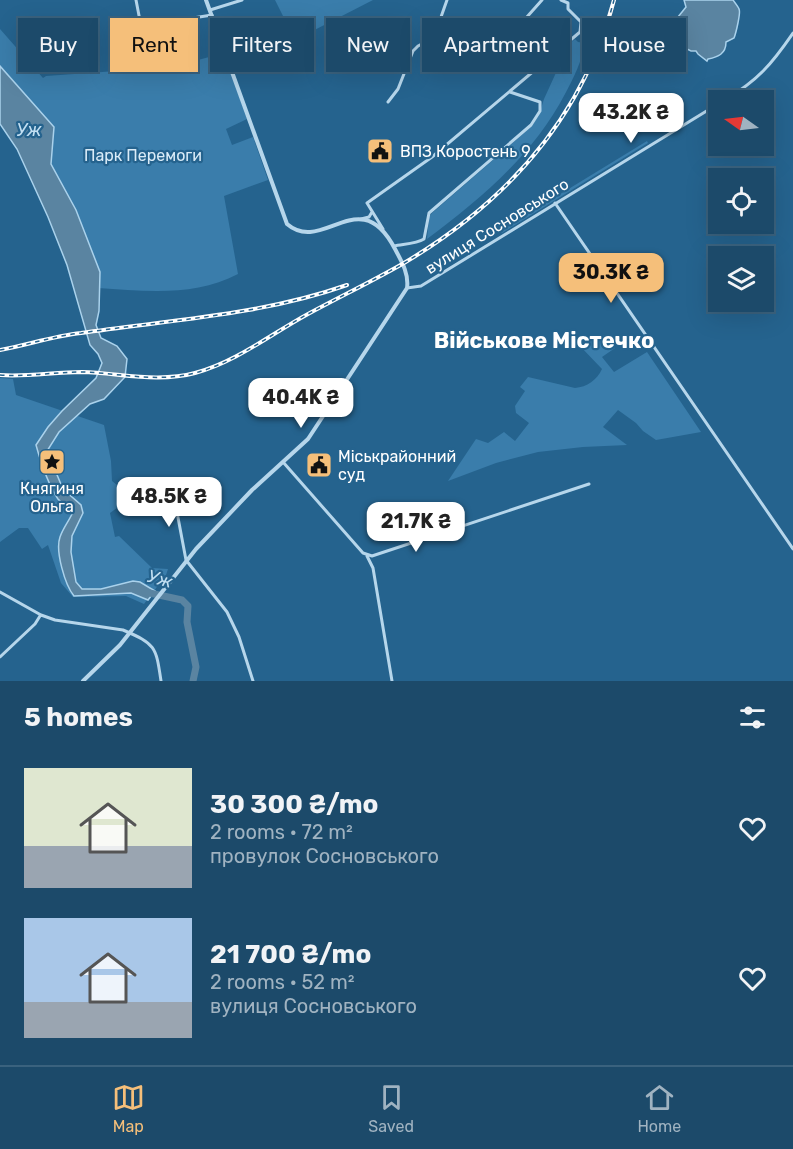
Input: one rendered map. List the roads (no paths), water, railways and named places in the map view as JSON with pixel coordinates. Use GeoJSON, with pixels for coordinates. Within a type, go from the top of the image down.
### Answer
{"type":"FeatureCollection","features":[{"type":"Feature","properties":{"kind":"street"},"geometry":{"type":"LineString","coordinates":[[136,0],[139,18]]}},
{"type":"Feature","properties":{"kind":"street"},"geometry":{"type":"LineString","coordinates":[[206,0],[287,224],[293,229],[305,232],[370,216],[372,211]]}},
{"type":"Feature","properties":{"kind":"street"},"geometry":{"type":"LineString","coordinates":[[184,18],[211,13],[243,0]]}},
{"type":"Feature","properties":{"kind":"street"},"geometry":{"type":"LineString","coordinates":[[388,102],[398,90],[414,49],[435,34],[447,0]]}},
{"type":"Feature","properties":{"kind":"street"},"geometry":{"type":"LineString","coordinates":[[526,18],[542,0]]}},
{"type":"Feature","properties":{"kind":"street"},"geometry":{"type":"LineString","coordinates":[[83,681],[104,663],[186,560],[228,514],[308,439],[407,288],[408,281],[402,260],[367,203],[431,158],[580,31],[581,22],[568,9],[568,3],[561,0]]}},
{"type":"Feature","properties":{"kind":"street"},"geometry":{"type":"LineString","coordinates":[[740,90],[760,76],[793,33]]}},
{"type":"Feature","properties":{"kind":"street"},"geometry":{"type":"LineString","coordinates":[[394,246],[424,239],[429,213],[531,125],[540,111],[540,102],[510,92]]}},
{"type":"Feature","properties":{"kind":"street","name":"вулиця Сосновського"},"geometry":{"type":"LineString","coordinates":[[407,288],[421,286],[708,111]]}},
{"type":"Feature","properties":{"kind":"street"},"geometry":{"type":"LineString","coordinates":[[555,203],[793,549]]}},
{"type":"Feature","properties":{"kind":"street"},"geometry":{"type":"LineString","coordinates":[[359,219],[374,222],[383,229]]}},
{"type":"Feature","properties":{"kind":"street"},"geometry":{"type":"LineString","coordinates":[[283,462],[367,556],[373,568],[392,681]]}},
{"type":"Feature","properties":{"kind":"street"},"geometry":{"type":"LineString","coordinates":[[367,556],[378,555],[589,484]]}},
{"type":"Feature","properties":{"kind":"street"},"geometry":{"type":"LineString","coordinates":[[172,491],[186,560],[227,612],[239,637],[253,681]]}},
{"type":"Feature","properties":{"kind":"street"},"geometry":{"type":"LineString","coordinates":[[0,592],[41,615],[62,622],[123,630],[130,633],[147,643],[156,652],[161,681]]}},
{"type":"Feature","properties":{"kind":"street"},"geometry":{"type":"LineString","coordinates":[[0,657],[35,624],[41,615]]}},
{"type":"Feature","properties":{"kind":"water"},"geometry":{"type":"Polygon","coordinates":[[[684,0],[733,0],[739,9],[738,23],[734,38],[726,42],[721,54],[707,61],[696,51],[686,48],[686,18],[678,17],[686,7],[684,0]]]}},
{"type":"Feature","properties":{"kind":"water","name":"Уж"},"geometry":{"type":"Polygon","coordinates":[[[0,66],[54,127],[51,164],[76,210],[100,272],[99,311],[96,325],[101,338],[117,346],[127,359],[125,377],[104,399],[90,404],[59,432],[47,451],[63,489],[81,505],[83,513],[72,536],[71,552],[76,582],[82,589],[101,589],[133,581],[140,582],[155,591],[148,600],[131,593],[74,596],[62,568],[59,551],[60,537],[73,512],[54,493],[36,445],[62,411],[96,378],[102,363],[90,345],[67,265],[48,217],[17,149],[0,124],[0,66]]]}},
{"type":"Feature","properties":{"kind":"waterway","name":"Уж"},"geometry":{"type":"LineString","coordinates":[[145,592],[182,600],[188,606],[187,622],[196,667],[193,681]]}},
{"type":"Feature","properties":{"kind":"railway"},"geometry":{"type":"LineString","coordinates":[[0,375],[82,372],[167,377],[195,373],[239,355],[308,314],[404,263],[476,213],[508,184],[536,152],[561,119],[583,82],[614,0]]}},
{"type":"Feature","properties":{"kind":"railway"},"geometry":{"type":"LineString","coordinates":[[0,350],[71,334],[249,310],[347,285]]}},
{"type":"Feature","properties":{"kind":"place","name":"ВПЗ Коростень 9"},"geometry":{"type":"Point","coordinates":[380,151]}},
{"type":"Feature","properties":{"kind":"place","name":"Княгиня Ольга"},"geometry":{"type":"Point","coordinates":[52,462]}},
{"type":"Feature","properties":{"kind":"place","name":"Міськрайонний суд"},"geometry":{"type":"Point","coordinates":[319,465]}},
{"type":"Feature","properties":{"kind":"district","name":"Військове Містечко"},"geometry":{"type":"Point","coordinates":[544,340]}},
{"type":"Feature","properties":{"kind":"park label","name":"Парк Перемоги"},"geometry":{"type":"Point","coordinates":[143,155]}}]}
